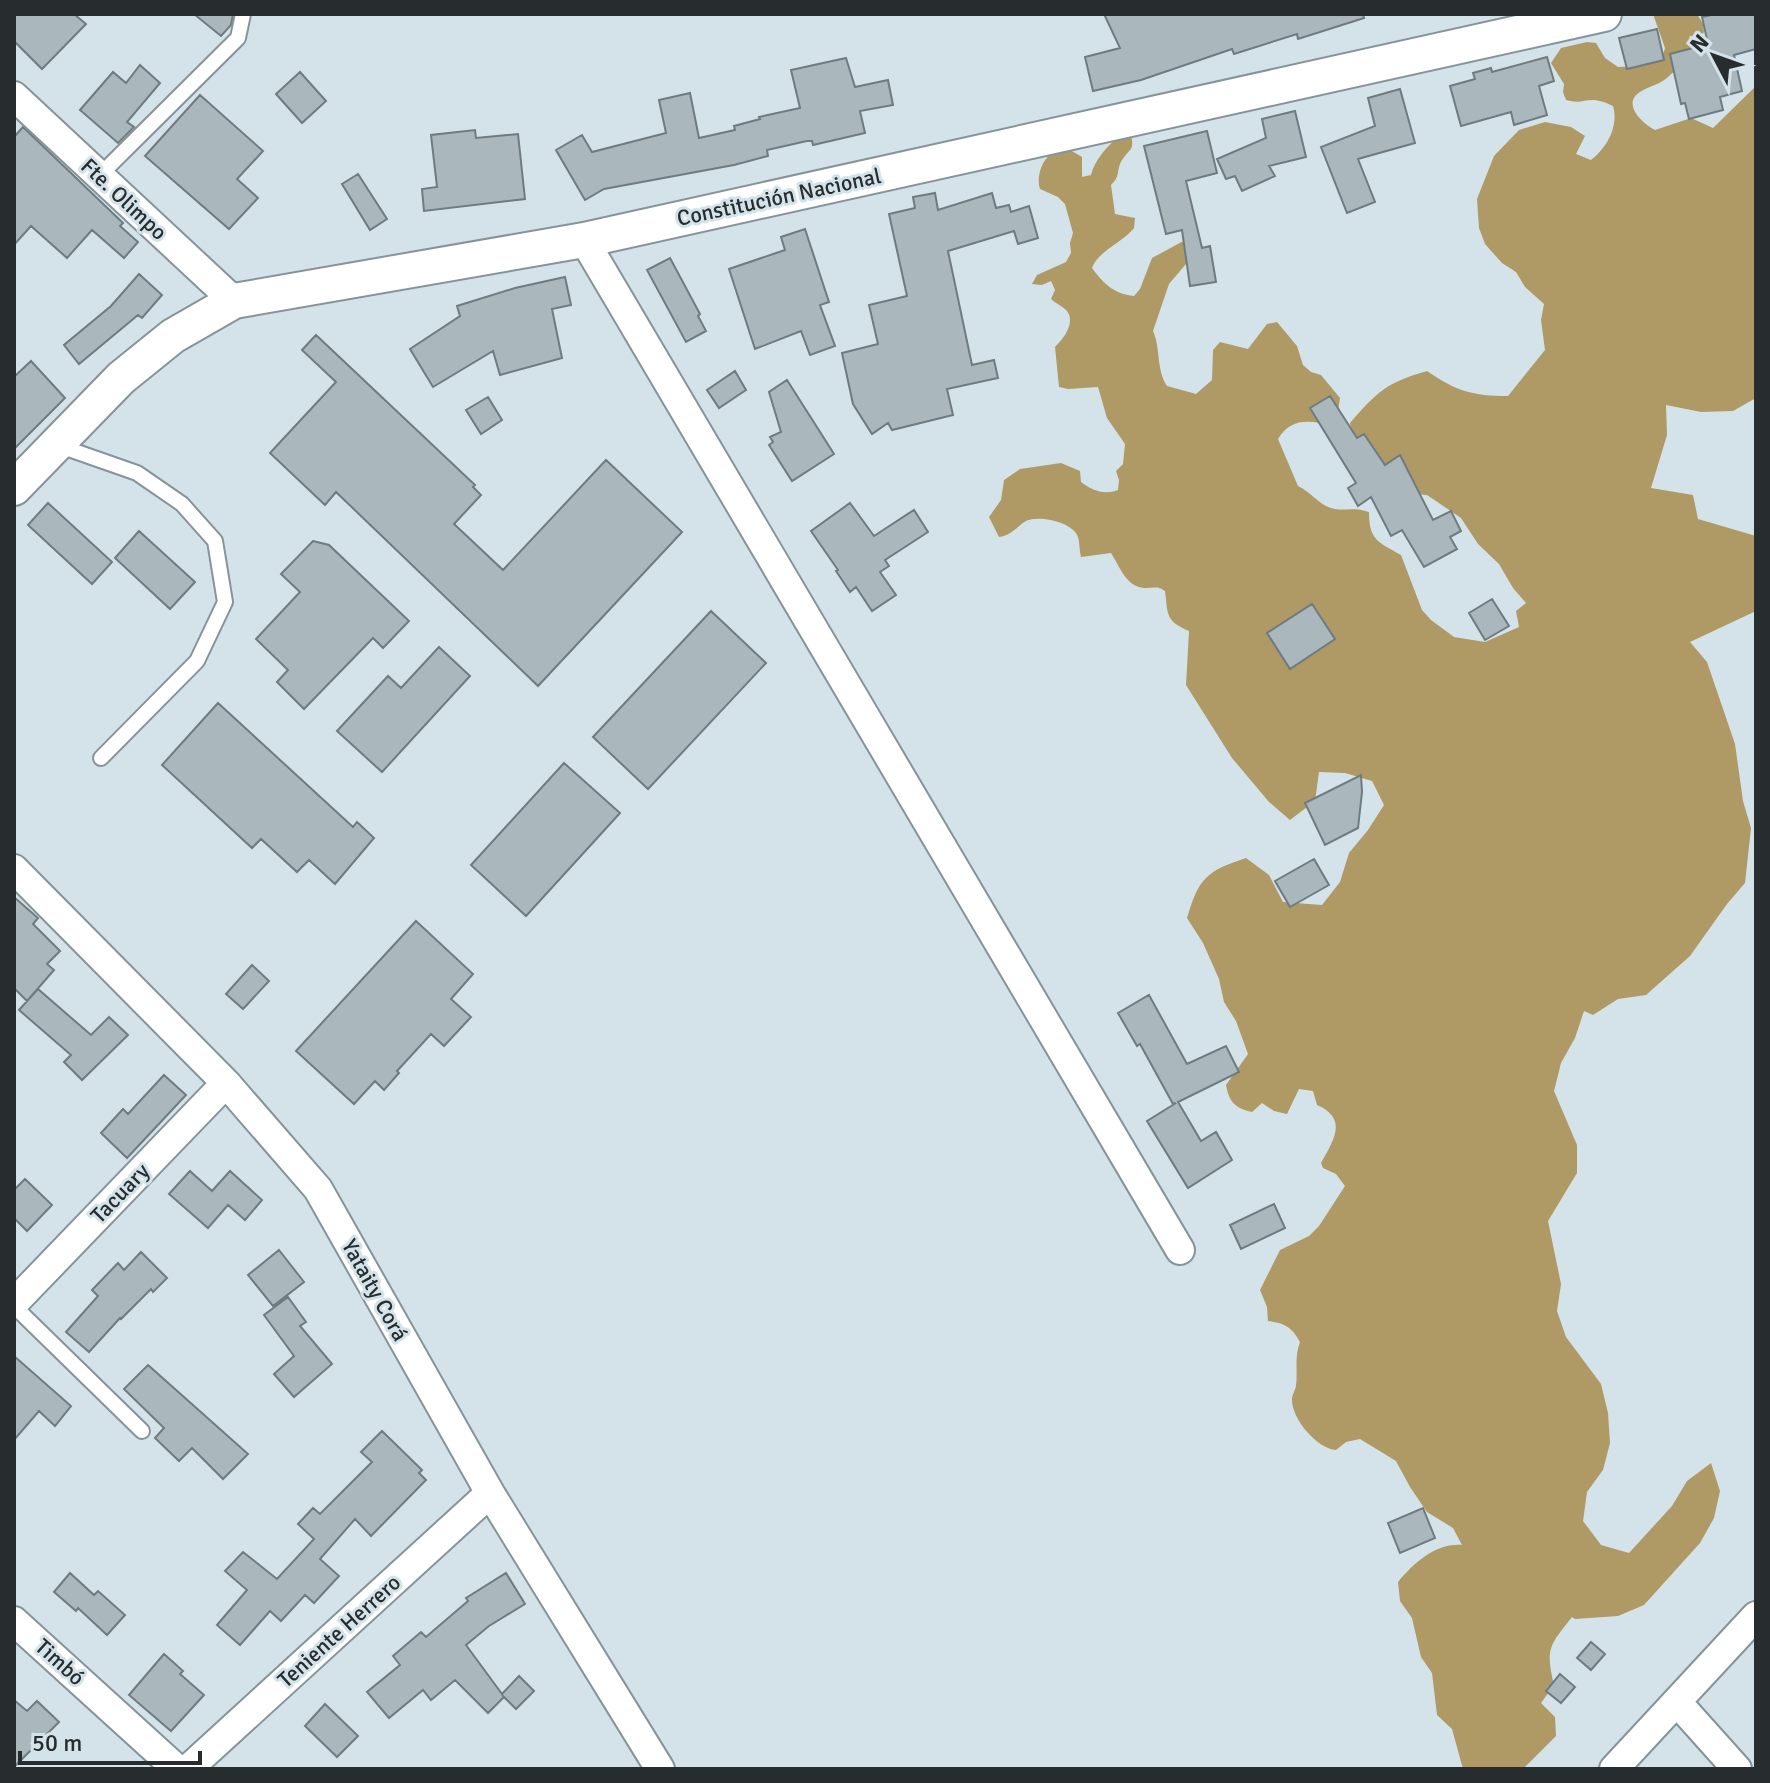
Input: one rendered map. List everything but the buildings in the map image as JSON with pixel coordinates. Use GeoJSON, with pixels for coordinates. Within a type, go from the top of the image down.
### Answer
{"type":"FeatureCollection","features":[{"type":"Feature","properties":{"kind":"street","name":"Constitución Nacional"},"geometry":{"type":"LineString","coordinates":[[14,488],[121,378],[173,336],[234,301],[584,240],[1604,14]]}},
{"type":"Feature","properties":{"kind":"street","name":"Fte. Olimpo"},"geometry":{"type":"LineString","coordinates":[[14,96],[234,301]]}},
{"type":"Feature","properties":{"kind":"street"},"geometry":{"type":"LineString","coordinates":[[584,240],[1180,1250]]}},
{"type":"Feature","properties":{"kind":"street","name":"Yataity Corá"},"geometry":{"type":"LineString","coordinates":[[14,869],[226,1083],[318,1189],[490,1493],[660,1769]]}},
{"type":"Feature","properties":{"kind":"street","name":"Tacuary"},"geometry":{"type":"LineString","coordinates":[[14,1304],[226,1083]]}},
{"type":"Feature","properties":{"kind":"street","name":"Teniente Herrero"},"geometry":{"type":"LineString","coordinates":[[188,1769],[490,1493]]}},
{"type":"Feature","properties":{"kind":"street"},"geometry":{"type":"LineString","coordinates":[[1614,1769],[1756,1616]]}},
{"type":"Feature","properties":{"kind":"street","name":"Timbó"},"geometry":{"type":"LineString","coordinates":[[14,1621],[177,1769]]}},
{"type":"Feature","properties":{"kind":"street"},"geometry":{"type":"LineString","coordinates":[[1677,1702],[1737,1769]]}},
{"type":"Feature","properties":{"kind":"lane"},"geometry":{"type":"LineString","coordinates":[[99,176],[238,38],[243,14]]}},
{"type":"Feature","properties":{"kind":"lane"},"geometry":{"type":"LineString","coordinates":[[56,444],[137,473],[182,504],[215,541],[225,602],[197,661],[101,758]]}},
{"type":"Feature","properties":{"kind":"lane"},"geometry":{"type":"LineString","coordinates":[[14,1304],[142,1431]]}},
{"type":"Feature","properties":{"kind":"shaded area"},"geometry":{"type":"Polygon","coordinates":[[[1653,14],[1697,14],[1704,32],[1668,77],[1635,97],[1633,108],[1650,127],[1655,130],[1691,118],[1713,128],[1756,86],[1756,398],[1733,411],[1701,412],[1666,405],[1667,435],[1651,488],[1693,495],[1698,519],[1756,536],[1756,611],[1690,642],[1707,662],[1735,744],[1743,801],[1751,828],[1745,883],[1690,956],[1646,995],[1618,999],[1593,1015],[1584,1011],[1575,1038],[1561,1063],[1554,1091],[1577,1145],[1577,1173],[1548,1221],[1561,1284],[1557,1311],[1566,1337],[1601,1384],[1608,1413],[1610,1443],[1603,1470],[1587,1492],[1583,1521],[1601,1545],[1629,1553],[1672,1506],[1687,1481],[1711,1463],[1720,1491],[1714,1518],[1700,1543],[1644,1605],[1618,1616],[1572,1617],[1559,1634],[1550,1655],[1554,1685],[1541,1703],[1555,1717],[1556,1736],[1523,1769],[1463,1769],[1452,1729],[1437,1715],[1432,1673],[1421,1657],[1412,1618],[1400,1601],[1398,1582],[1427,1555],[1443,1547],[1462,1545],[1453,1528],[1427,1512],[1396,1461],[1360,1439],[1346,1442],[1336,1450],[1321,1444],[1306,1431],[1296,1415],[1292,1399],[1300,1342],[1287,1327],[1268,1321],[1267,1307],[1260,1290],[1280,1250],[1309,1236],[1345,1186],[1336,1174],[1323,1168],[1321,1163],[1336,1131],[1333,1117],[1317,1105],[1313,1091],[1299,1089],[1287,1114],[1274,1111],[1262,1103],[1252,1112],[1231,1100],[1226,1085],[1248,1054],[1236,1021],[1224,1002],[1219,979],[1203,943],[1187,918],[1200,885],[1206,878],[1222,867],[1246,858],[1269,875],[1283,902],[1322,905],[1340,882],[1349,853],[1384,805],[1372,781],[1345,773],[1319,772],[1315,801],[1290,820],[1269,802],[1232,758],[1186,685],[1189,631],[1169,616],[1165,591],[1134,585],[1111,553],[1081,557],[1078,537],[1063,524],[1032,519],[999,537],[989,517],[1001,500],[1004,480],[1020,469],[1061,463],[1080,471],[1081,482],[1090,488],[1103,492],[1118,490],[1116,471],[1123,464],[1125,444],[1107,418],[1098,387],[1059,387],[1055,347],[1067,330],[1069,316],[1051,299],[1055,290],[1051,281],[1042,285],[1032,284],[1037,275],[1066,262],[1071,253],[1073,233],[1065,204],[1058,197],[1040,189],[1040,170],[1047,158],[1057,150],[1071,151],[1082,157],[1082,177],[1091,175],[1111,143],[1121,135],[1131,136],[1132,147],[1122,160],[1111,185],[1115,214],[1135,218],[1134,228],[1099,257],[1092,268],[1110,287],[1134,296],[1140,289],[1152,258],[1189,238],[1197,251],[1169,284],[1153,331],[1161,373],[1167,386],[1196,394],[1212,380],[1213,350],[1220,342],[1248,349],[1267,324],[1277,322],[1297,346],[1303,365],[1321,375],[1340,398],[1333,426],[1302,422],[1289,427],[1278,439],[1298,486],[1331,508],[1369,512],[1376,539],[1401,555],[1422,610],[1454,637],[1485,642],[1519,627],[1516,611],[1526,603],[1461,518],[1427,495],[1399,493],[1354,453],[1350,423],[1384,390],[1427,371],[1465,391],[1508,396],[1545,350],[1541,320],[1544,304],[1525,287],[1516,272],[1502,263],[1485,244],[1479,228],[1477,199],[1494,156],[1519,130],[1545,122],[1571,127],[1585,136],[1576,154],[1591,160],[1597,155],[1613,129],[1613,106],[1598,100],[1566,100],[1564,84],[1551,63],[1561,48],[1587,42],[1596,43],[1605,58],[1618,67],[1637,66],[1662,57],[1665,48],[1653,14]]]}}]}
